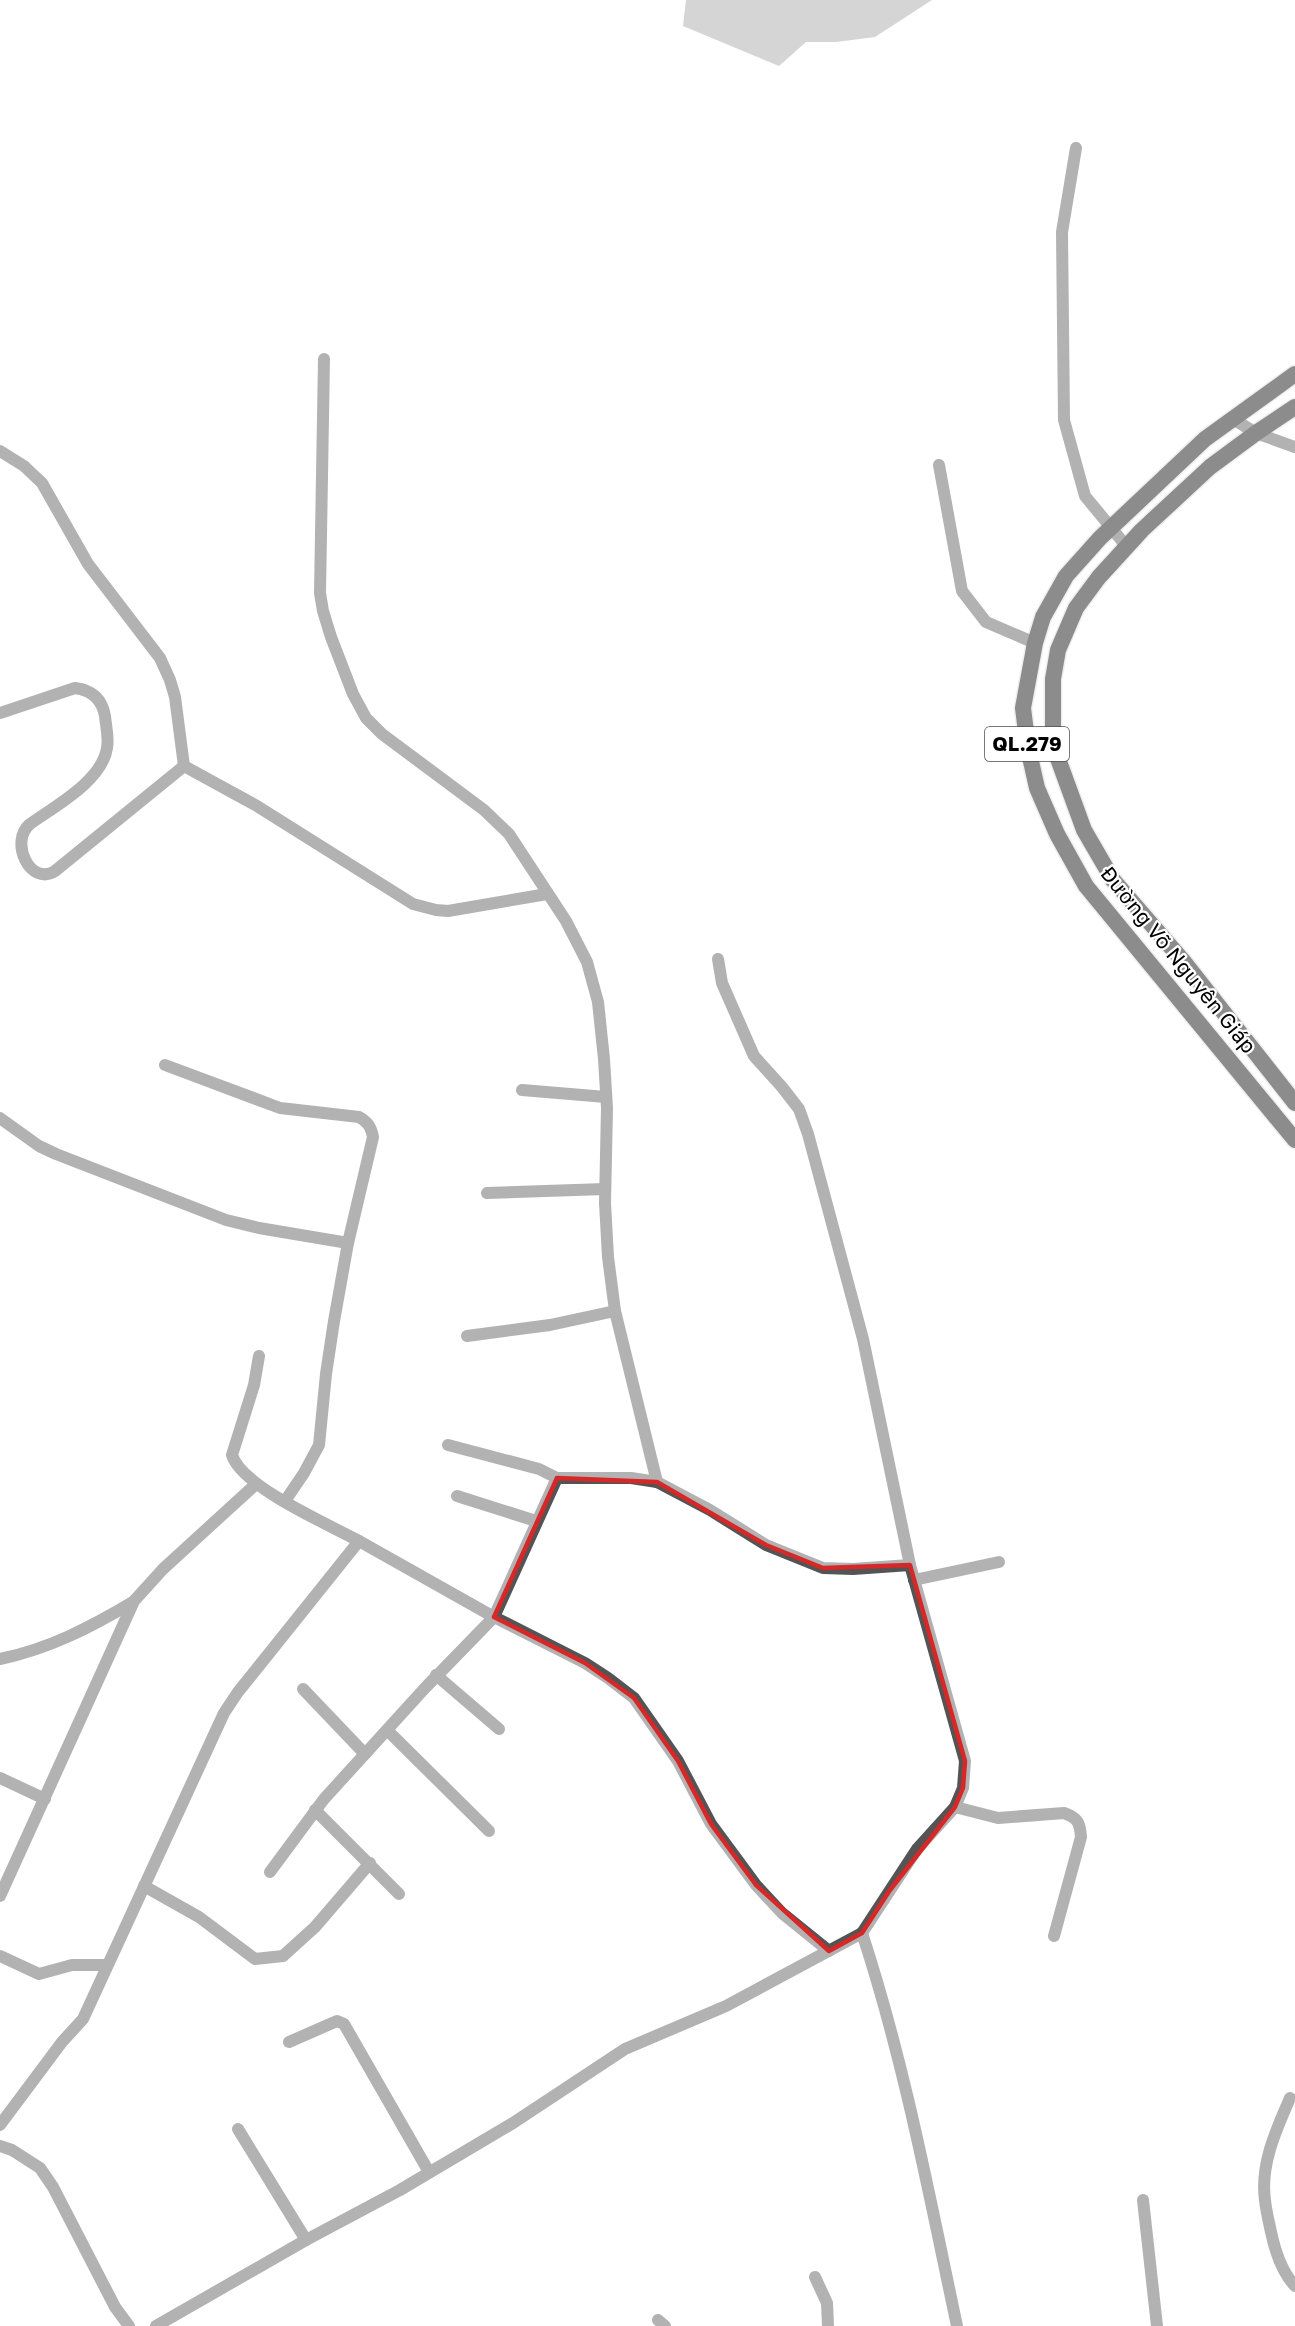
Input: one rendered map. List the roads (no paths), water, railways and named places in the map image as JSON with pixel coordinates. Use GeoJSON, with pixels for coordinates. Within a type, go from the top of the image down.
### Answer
{"type":"FeatureCollection","features":[{"type":"Feature","properties":{"kind":"highway","name":"Đường Võ Nguyên Giáp"},"geometry":{"type":"LineString","coordinates":[[1295,374],[1205,439],[1111,527],[1066,576],[1043,617],[1035,643],[1023,708],[1028,748],[1037,788],[1057,834],[1086,886],[1295,1140]]}},
{"type":"Feature","properties":{"kind":"highway","name":"Đường Võ Nguyên Giáp"},"geometry":{"type":"LineString","coordinates":[[1295,407],[1210,467],[1127,546],[1099,577],[1076,608],[1058,650],[1053,679],[1053,745],[1084,830],[1113,880],[1184,962],[1295,1103]]}},
{"type":"Feature","properties":{"kind":"street"},"geometry":{"type":"LineString","coordinates":[[1076,148],[1062,232],[1065,420],[1085,496],[1127,546]]}},
{"type":"Feature","properties":{"kind":"street"},"geometry":{"type":"LineString","coordinates":[[324,358],[320,593],[326,620],[353,694],[366,717],[382,734],[484,810],[503,828],[523,854],[566,921],[587,962],[598,1002],[606,1097],[608,1257],[615,1311],[657,1482]]}},
{"type":"Feature","properties":{"kind":"street"},"geometry":{"type":"LineString","coordinates":[[1233,418],[1256,433],[1295,447]]}},
{"type":"Feature","properties":{"kind":"street"},"geometry":{"type":"LineString","coordinates":[[0,451],[24,466],[42,483],[88,564],[160,658],[175,697],[183,766]]}},
{"type":"Feature","properties":{"kind":"street"},"geometry":{"type":"LineString","coordinates":[[939,465],[962,591],[986,622],[1035,643]]}},
{"type":"Feature","properties":{"kind":"street"},"geometry":{"type":"LineString","coordinates":[[0,713],[75,688],[93,693],[104,708],[108,741],[101,767],[87,782],[30,824],[22,833],[21,849],[32,870],[39,875],[55,871],[183,766]]}},
{"type":"Feature","properties":{"kind":"street"},"geometry":{"type":"LineString","coordinates":[[183,766],[257,806],[413,904],[448,911],[547,894]]}},
{"type":"Feature","properties":{"kind":"street"},"geometry":{"type":"LineString","coordinates":[[156,2326],[513,2123],[626,2049],[726,2006],[862,1933],[917,1849],[956,1807],[963,1788],[964,1761],[910,1565],[863,1339],[808,1134],[799,1109],[754,1056],[722,983],[718,959]]}},
{"type":"Feature","properties":{"kind":"street"},"geometry":{"type":"LineString","coordinates":[[165,1065],[280,1108],[359,1117],[367,1122],[371,1129],[373,1137],[348,1243],[326,1374],[319,1445],[285,1501]]}},
{"type":"Feature","properties":{"kind":"street"},"geometry":{"type":"LineString","coordinates":[[522,1090],[606,1097]]}},
{"type":"Feature","properties":{"kind":"street"},"geometry":{"type":"LineString","coordinates":[[0,1119],[39,1146],[56,1154],[226,1220],[348,1243]]}},
{"type":"Feature","properties":{"kind":"street"},"geometry":{"type":"LineString","coordinates":[[487,1193],[606,1189]]}},
{"type":"Feature","properties":{"kind":"street"},"geometry":{"type":"LineString","coordinates":[[467,1336],[550,1325],[615,1311]]}},
{"type":"Feature","properties":{"kind":"street"},"geometry":{"type":"LineString","coordinates":[[259,1356],[254,1385],[232,1455],[235,1465],[256,1484],[285,1501],[494,1617],[585,1663],[634,1698],[678,1761],[711,1824],[756,1885],[782,1913],[829,1951]]}},
{"type":"Feature","properties":{"kind":"street"},"geometry":{"type":"LineString","coordinates":[[448,1445],[539,1469],[556,1478],[631,1478],[657,1482],[710,1510],[766,1545],[823,1568],[853,1569],[910,1565]]}},
{"type":"Feature","properties":{"kind":"street"},"geometry":{"type":"LineString","coordinates":[[270,1872],[315,1810],[436,1676],[494,1617],[556,1478]]}},
{"type":"Feature","properties":{"kind":"street"},"geometry":{"type":"LineString","coordinates":[[0,1659],[70,1637],[134,1601],[163,1569],[256,1484]]}},
{"type":"Feature","properties":{"kind":"street"},"geometry":{"type":"LineString","coordinates":[[457,1496],[536,1521]]}},
{"type":"Feature","properties":{"kind":"street"},"geometry":{"type":"LineString","coordinates":[[0,2125],[62,2042],[83,2019],[208,1745],[238,1692],[360,1541]]}},
{"type":"Feature","properties":{"kind":"street"},"geometry":{"type":"LineString","coordinates":[[914,1580],[999,1562]]}},
{"type":"Feature","properties":{"kind":"street"},"geometry":{"type":"LineString","coordinates":[[0,1896],[134,1601]]}},
{"type":"Feature","properties":{"kind":"street"},"geometry":{"type":"LineString","coordinates":[[436,1676],[499,1729]]}},
{"type":"Feature","properties":{"kind":"street"},"geometry":{"type":"LineString","coordinates":[[303,1689],[365,1754]]}},
{"type":"Feature","properties":{"kind":"street"},"geometry":{"type":"LineString","coordinates":[[387,1730],[489,1831]]}},
{"type":"Feature","properties":{"kind":"street"},"geometry":{"type":"LineString","coordinates":[[0,1778],[45,1799]]}},
{"type":"Feature","properties":{"kind":"street"},"geometry":{"type":"LineString","coordinates":[[956,1807],[998,1818],[1064,1813],[1073,1816],[1080,1823],[1081,1837],[1054,1936]]}},
{"type":"Feature","properties":{"kind":"street"},"geometry":{"type":"LineString","coordinates":[[315,1810],[399,1894]]}},
{"type":"Feature","properties":{"kind":"street"},"geometry":{"type":"LineString","coordinates":[[144,1886],[199,1917],[255,1959],[265,1958],[283,1956],[315,1927],[370,1863]]}},
{"type":"Feature","properties":{"kind":"street"},"geometry":{"type":"LineString","coordinates":[[862,1933],[891,2028],[909,2098],[957,2326]]}},
{"type":"Feature","properties":{"kind":"street"},"geometry":{"type":"LineString","coordinates":[[0,1956],[39,1974],[72,1965],[106,1965]]}},
{"type":"Feature","properties":{"kind":"street"},"geometry":{"type":"LineString","coordinates":[[289,2042],[337,2021],[344,2024],[429,2172]]}},
{"type":"Feature","properties":{"kind":"street"},"geometry":{"type":"LineString","coordinates":[[1290,2098],[1274,2134],[1265,2172],[1264,2199],[1275,2252],[1295,2286]]}},
{"type":"Feature","properties":{"kind":"street"},"geometry":{"type":"LineString","coordinates":[[238,2129],[306,2240]]}},
{"type":"Feature","properties":{"kind":"street"},"geometry":{"type":"LineString","coordinates":[[0,2146],[12,2150],[40,2168],[53,2187],[115,2307],[129,2326]]}},
{"type":"Feature","properties":{"kind":"street"},"geometry":{"type":"LineString","coordinates":[[1143,2200],[1156,2326]]}},
{"type":"Feature","properties":{"kind":"street"},"geometry":{"type":"LineString","coordinates":[[815,2277],[827,2303],[828,2326]]}}]}
